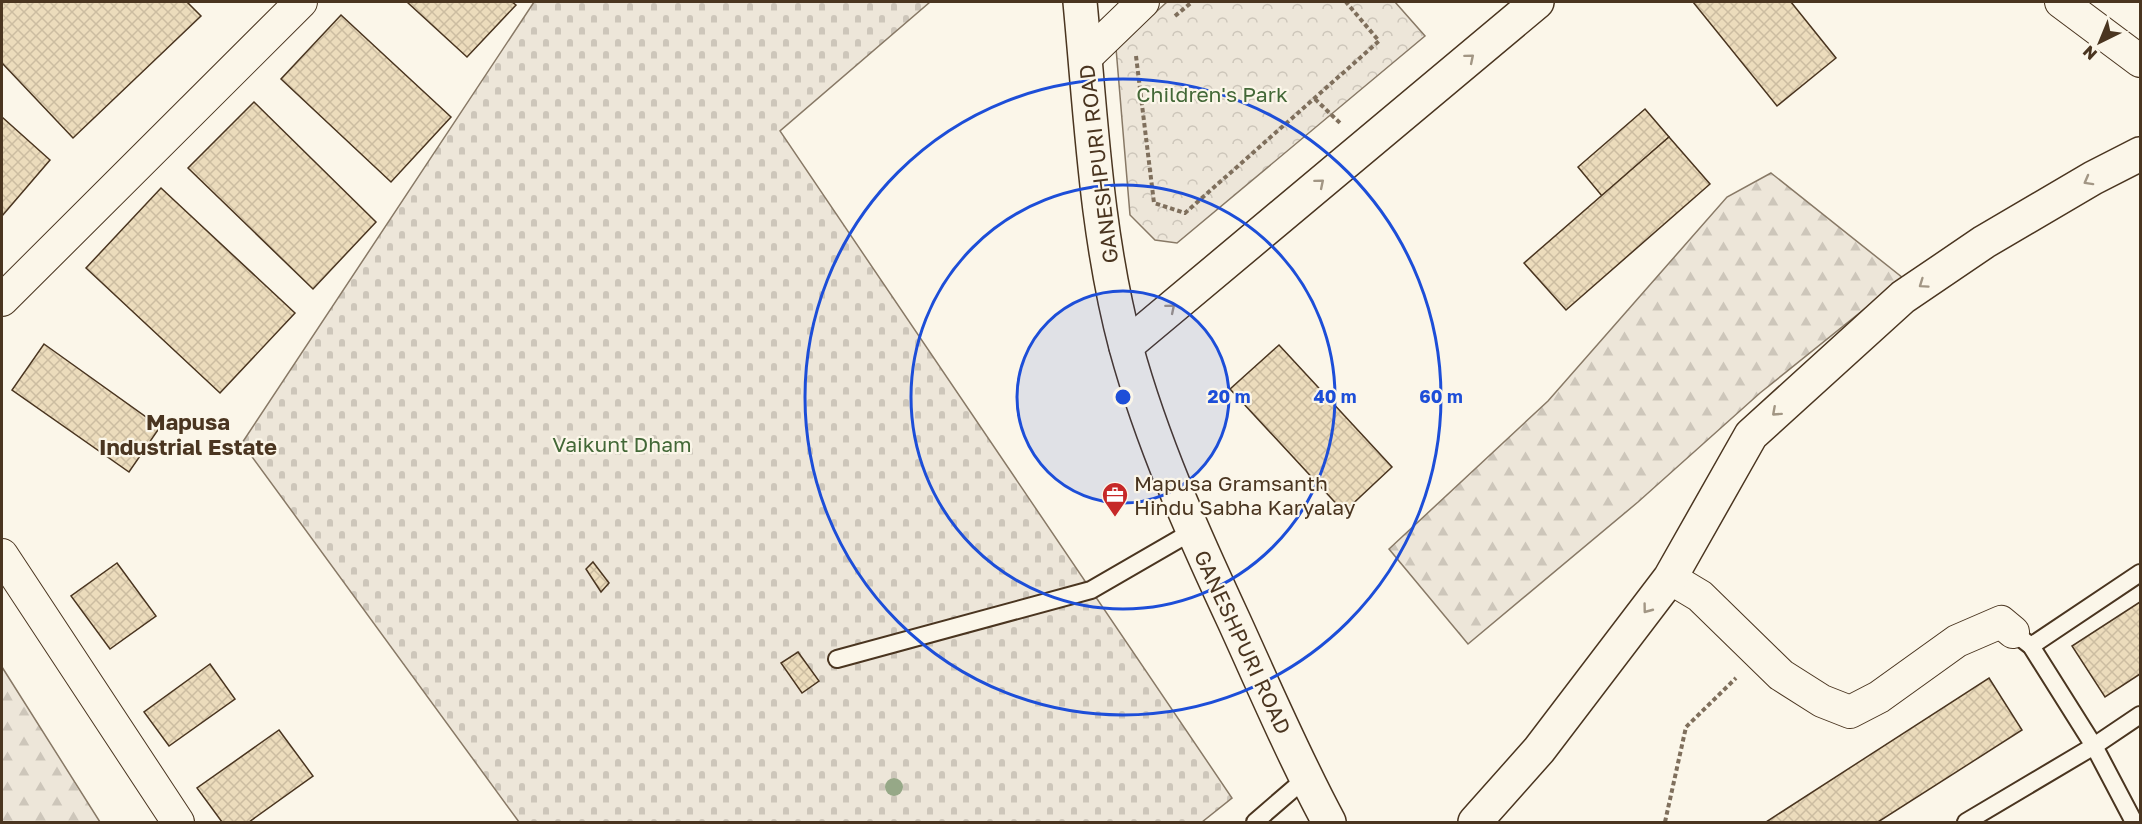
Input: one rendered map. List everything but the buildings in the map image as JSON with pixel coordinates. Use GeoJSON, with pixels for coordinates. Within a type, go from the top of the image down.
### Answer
{"type":"FeatureCollection","features":[{"type":"Feature","properties":{"kind":"street"},"geometry":{"type":"LineString","coordinates":[[2,300],[301,2]]}},
{"type":"Feature","properties":{"kind":"street","name":"GANESHPURI ROAD"},"geometry":{"type":"LineString","coordinates":[[1080,2],[1102,233],[1126,346],[1141,397],[1192,531],[1306,778],[1329,822]]}},
{"type":"Feature","properties":{"kind":"street"},"geometry":{"type":"LineString","coordinates":[[1085,58],[1143,2]]}},
{"type":"Feature","properties":{"kind":"street"},"geometry":{"type":"LineString","coordinates":[[1126,346],[1537,2]]}},
{"type":"Feature","properties":{"kind":"street"},"geometry":{"type":"LineString","coordinates":[[2061,2],[2140,61]]}},
{"type":"Feature","properties":{"kind":"street"},"geometry":{"type":"LineString","coordinates":[[1475,822],[1539,750],[1670,578],[1751,435],[1894,305],[1984,242],[2093,178],[2140,154]]}},
{"type":"Feature","properties":{"kind":"street"},"geometry":{"type":"LineString","coordinates":[[2,555],[178,822]]}},
{"type":"Feature","properties":{"kind":"street"},"geometry":{"type":"LineString","coordinates":[[1670,578],[1700,597],[1781,675],[1822,701],[1850,712],[1879,697],[1958,641],[2001,622],[2022,639]]}},
{"type":"Feature","properties":{"kind":"lane"},"geometry":{"type":"LineString","coordinates":[[837,659],[1091,590],[1192,531]]}},
{"type":"Feature","properties":{"kind":"lane"},"geometry":{"type":"LineString","coordinates":[[2134,822],[2094,746],[2022,639],[2140,573]]}},
{"type":"Feature","properties":{"kind":"lane"},"geometry":{"type":"LineString","coordinates":[[1966,822],[2140,716]]}},
{"type":"Feature","properties":{"kind":"lane"},"geometry":{"type":"LineString","coordinates":[[1255,822],[1306,778]]}},
{"type":"Feature","properties":{"kind":"path"},"geometry":{"type":"LineString","coordinates":[[1168,22],[1192,2]]}},
{"type":"Feature","properties":{"kind":"path"},"geometry":{"type":"LineString","coordinates":[[1136,50],[1154,203],[1185,213],[1379,41],[1346,2]]}},
{"type":"Feature","properties":{"kind":"path"},"geometry":{"type":"LineString","coordinates":[[1315,99],[1331,114]]}},
{"type":"Feature","properties":{"kind":"path"},"geometry":{"type":"LineString","coordinates":[[1665,822],[1686,727],[1760,654]]}},
{"type":"Feature","properties":{"kind":"green space","name":"Vaikunt Dham"},"geometry":{"type":"Polygon","coordinates":[[[534,2],[930,2],[780,131],[1232,798],[1202,822],[519,822],[242,443],[534,2]]]}},
{"type":"Feature","properties":{"kind":"green space","name":"Children's Park"},"geometry":{"type":"Polygon","coordinates":[[[1167,2],[1395,2],[1425,36],[1177,243],[1155,240],[1130,215],[1116,48],[1167,2]]]}},
{"type":"Feature","properties":{"kind":"green space"},"geometry":{"type":"Polygon","coordinates":[[[1771,173],[1903,278],[1760,393],[1638,502],[1468,644],[1389,549],[1548,401],[1727,197],[1771,173]]]}},
{"type":"Feature","properties":{"kind":"green space"},"geometry":{"type":"Polygon","coordinates":[[[2,667],[100,822],[2,822],[2,667]]]}},
{"type":"Feature","properties":{"kind":"place","name":"Mapusa Gramsanth Hindu Sabha Karyalay"},"geometry":{"type":"Point","coordinates":[1115,518]}},
{"type":"Feature","properties":{"kind":"district","name":"Mapusa Industrial Estate"},"geometry":{"type":"Point","coordinates":[188,434]}}]}
